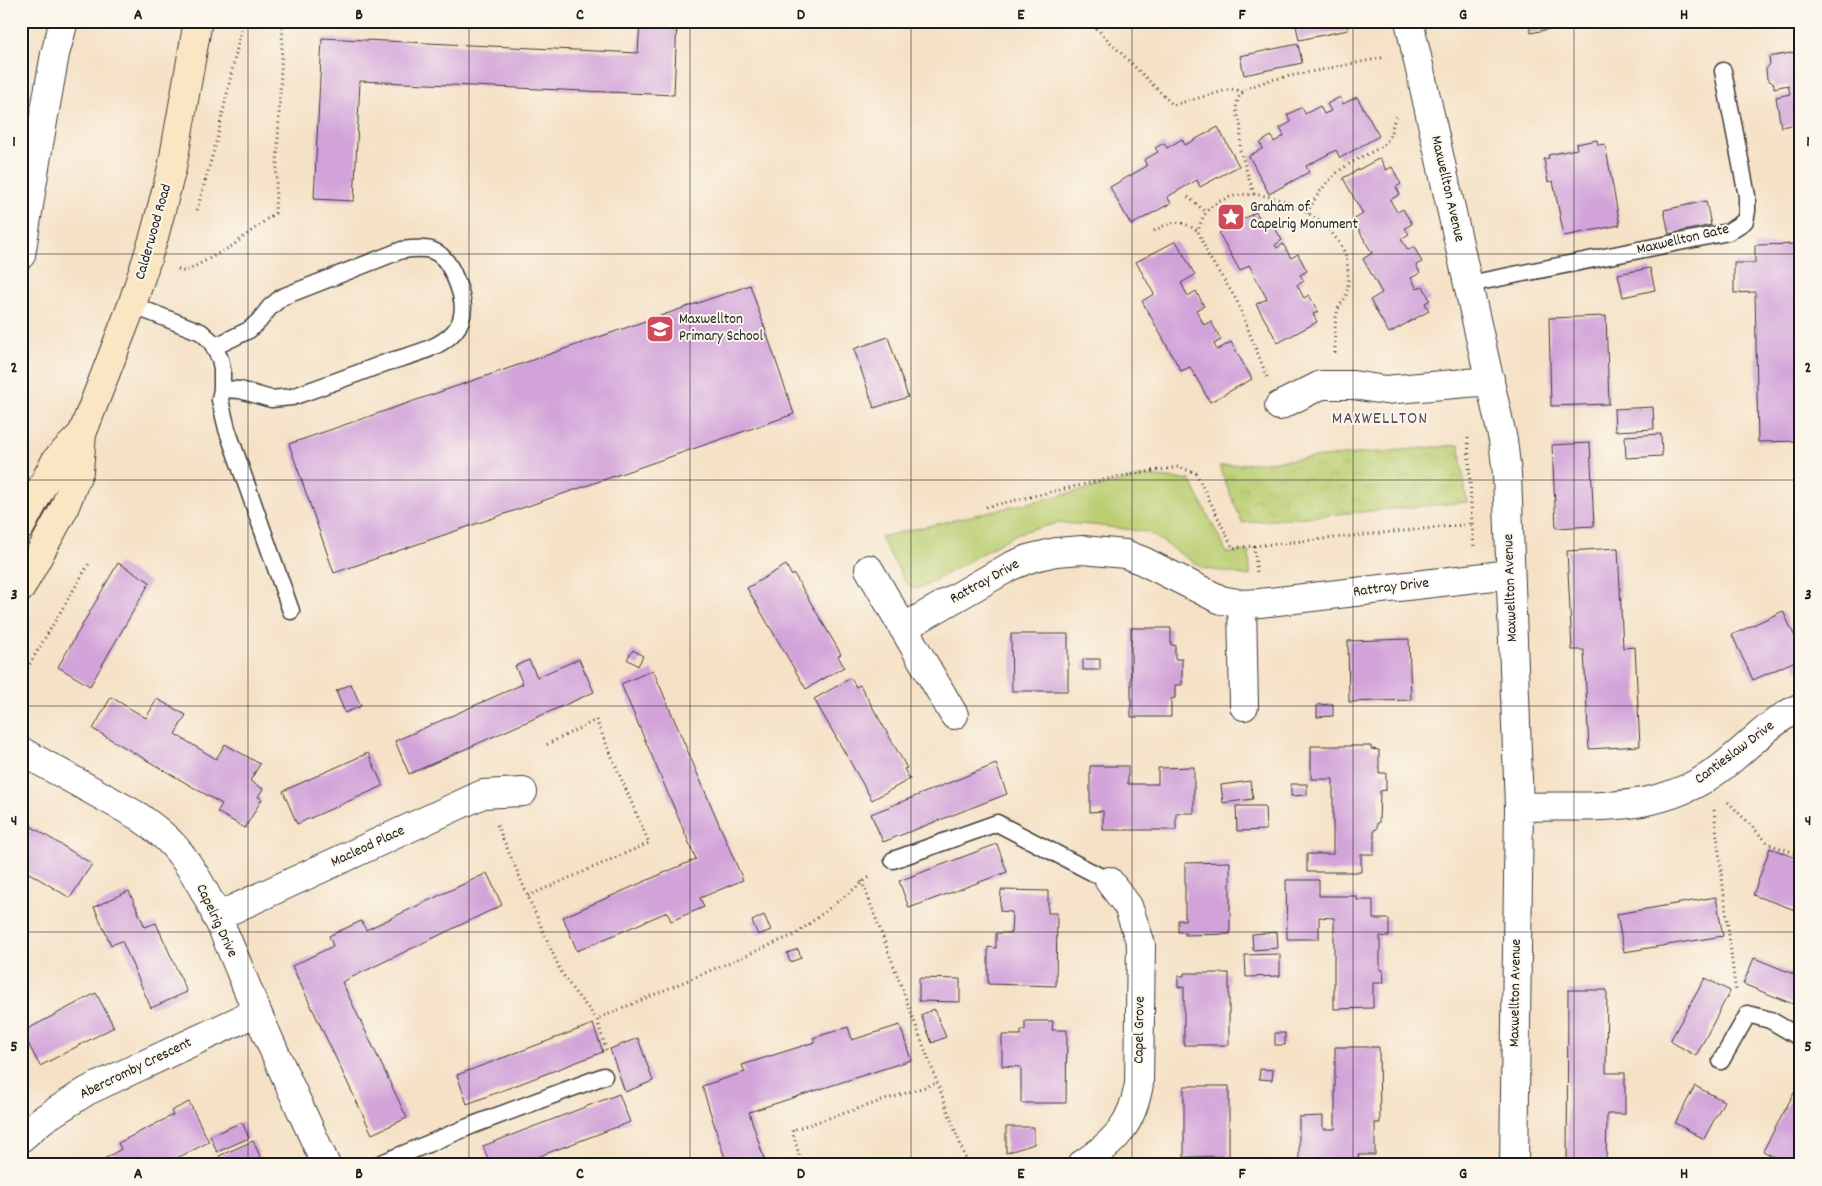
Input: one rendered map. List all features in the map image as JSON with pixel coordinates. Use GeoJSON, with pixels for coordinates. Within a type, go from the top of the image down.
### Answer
{"type":"FeatureCollection","features":[{"type":"Feature","properties":{"kind":"street"},"geometry":{"type":"LineString","coordinates":[[21,255],[55,54],[64,21]]}},
{"type":"Feature","properties":{"kind":"street","name":"Calderwood Road"},"geometry":{"type":"LineString","coordinates":[[21,588],[63,511],[80,471],[82,434],[132,305],[154,237],[172,168],[198,21]]}},
{"type":"Feature","properties":{"kind":"street","name":"Maxwellton Avenue"},"geometry":{"type":"LineString","coordinates":[[1409,21],[1490,379],[1503,440],[1507,474],[1519,807],[1514,1165]]}},
{"type":"Feature","properties":{"kind":"street"},"geometry":{"type":"LineString","coordinates":[[1279,406],[1321,385],[1353,385],[1385,390],[1478,382],[1490,379]]}},
{"type":"Feature","properties":{"kind":"street","name":"Calderwood Road"},"geometry":{"type":"LineString","coordinates":[[21,526],[56,460],[82,434]]}},
{"type":"Feature","properties":{"kind":"street","name":"Rattray Drive"},"geometry":{"type":"LineString","coordinates":[[903,628],[1011,566],[1031,558],[1056,552],[1090,551],[1125,554],[1143,561],[1214,598],[1242,604],[1510,574]]}},
{"type":"Feature","properties":{"kind":"street"},"geometry":{"type":"LineString","coordinates":[[869,569],[954,715]]}},
{"type":"Feature","properties":{"kind":"street"},"geometry":{"type":"LineString","coordinates":[[1242,604],[1244,706]]}},
{"type":"Feature","properties":{"kind":"street","name":"Cantieslaw Drive"},"geometry":{"type":"LineString","coordinates":[[1519,807],[1640,804],[1690,788],[1707,790],[1718,770],[1780,719],[1801,707]]}},
{"type":"Feature","properties":{"kind":"street","name":"Capelrig Drive"},"geometry":{"type":"LineString","coordinates":[[21,751],[138,816],[154,827],[173,845],[188,864],[216,917],[326,1165]]}},
{"type":"Feature","properties":{"kind":"street","name":"Macleod Place"},"geometry":{"type":"LineString","coordinates":[[216,917],[483,794],[523,792]]}},
{"type":"Feature","properties":{"kind":"street","name":"Capel Grove"},"geometry":{"type":"LineString","coordinates":[[1081,1165],[1098,1153],[1126,1123],[1136,1104],[1139,1084],[1141,944],[1128,906],[1109,881]]}},
{"type":"Feature","properties":{"kind":"street","name":"Abercromby Crescent"},"geometry":{"type":"LineString","coordinates":[[21,1138],[42,1120],[87,1091],[257,1012]]}},
{"type":"Feature","properties":{"kind":"lane","name":"Maxwellton Gate"},"geometry":{"type":"LineString","coordinates":[[1469,284],[1728,232],[1745,221],[1747,196],[1723,71]]}},
{"type":"Feature","properties":{"kind":"lane"},"geometry":{"type":"LineString","coordinates":[[214,347],[249,330],[282,297],[402,250],[421,248],[434,250],[446,260],[464,305],[461,317],[454,331],[431,347],[292,397],[271,399],[240,390],[222,389]]}},
{"type":"Feature","properties":{"kind":"lane"},"geometry":{"type":"LineString","coordinates":[[132,305],[201,332],[211,341],[222,369],[220,400],[227,429],[291,611]]}},
{"type":"Feature","properties":{"kind":"lane"},"geometry":{"type":"LineString","coordinates":[[894,860],[997,823],[1109,881]]}},
{"type":"Feature","properties":{"kind":"lane"},"geometry":{"type":"LineString","coordinates":[[1721,1061],[1748,1014],[1770,1020],[1801,1038]]}},
{"type":"Feature","properties":{"kind":"lane"},"geometry":{"type":"LineString","coordinates":[[378,1165],[473,1125],[604,1076]]}},
{"type":"Feature","properties":{"kind":"path"},"geometry":{"type":"LineString","coordinates":[[178,269],[185,272],[232,246],[275,212],[283,21]]}},
{"type":"Feature","properties":{"kind":"path"},"geometry":{"type":"LineString","coordinates":[[538,21],[608,24],[608,21]]}},
{"type":"Feature","properties":{"kind":"path"},"geometry":{"type":"LineString","coordinates":[[1089,21],[1173,105],[1231,90],[1244,92]]}},
{"type":"Feature","properties":{"kind":"path"},"geometry":{"type":"LineString","coordinates":[[1254,194],[1240,150],[1241,127],[1236,109],[1238,98],[1246,88],[1270,80],[1386,57]]}},
{"type":"Feature","properties":{"kind":"path"},"geometry":{"type":"LineString","coordinates":[[1307,213],[1328,180],[1343,167],[1384,145],[1391,132],[1396,114],[1409,106],[1428,102]]}},
{"type":"Feature","properties":{"kind":"path"},"geometry":{"type":"LineString","coordinates":[[1198,231],[1206,212],[1218,203],[1229,198],[1254,194],[1275,198],[1307,213],[1325,225],[1345,252],[1348,265],[1346,294],[1336,312],[1335,361],[1338,385]]}},
{"type":"Feature","properties":{"kind":"path"},"geometry":{"type":"LineString","coordinates":[[1188,197],[1206,212]]}},
{"type":"Feature","properties":{"kind":"path"},"geometry":{"type":"LineString","coordinates":[[1154,231],[1177,221],[1198,231],[1208,255],[1237,301],[1279,406]]}},
{"type":"Feature","properties":{"kind":"path"},"geometry":{"type":"LineString","coordinates":[[1468,432],[1476,578]]}},
{"type":"Feature","properties":{"kind":"path"},"geometry":{"type":"LineString","coordinates":[[986,507],[1116,477],[1178,468],[1196,473],[1233,548],[1472,524]]}},
{"type":"Feature","properties":{"kind":"path"},"geometry":{"type":"LineString","coordinates":[[22,678],[90,562]]}},
{"type":"Feature","properties":{"kind":"path"},"geometry":{"type":"LineString","coordinates":[[528,896],[649,843],[596,720],[544,746]]}},
{"type":"Feature","properties":{"kind":"path"},"geometry":{"type":"LineString","coordinates":[[1707,790],[1727,801],[1769,844],[1801,855]]}},
{"type":"Feature","properties":{"kind":"path"},"geometry":{"type":"LineString","coordinates":[[1707,790],[1735,986],[1748,1014]]}},
{"type":"Feature","properties":{"kind":"path"},"geometry":{"type":"LineString","coordinates":[[507,847],[560,970],[596,1019],[607,1053],[604,1076]]}},
{"type":"Feature","properties":{"kind":"path"},"geometry":{"type":"LineString","coordinates":[[596,1019],[796,934],[862,881],[894,860]]}},
{"type":"Feature","properties":{"kind":"path"},"geometry":{"type":"LineString","coordinates":[[862,881],[968,1165]]}},
{"type":"Feature","properties":{"kind":"path"},"geometry":{"type":"LineString","coordinates":[[802,1165],[792,1130],[937,1083]]}},
{"type":"Feature","properties":{"kind":"green space"},"geometry":{"type":"Polygon","coordinates":[[[1459,445],[1467,502],[1242,523],[1219,466],[1459,445]]]}},
{"type":"Feature","properties":{"kind":"green space"},"geometry":{"type":"Polygon","coordinates":[[[1145,476],[1190,480],[1227,553],[1249,551],[1250,576],[1202,568],[1148,532],[1058,523],[1018,533],[923,587],[914,589],[906,583],[880,537],[1145,476]]]}},
{"type":"Feature","properties":{"kind":"building"},"geometry":{"type":"Polygon","coordinates":[[[640,21],[677,21],[674,95],[360,81],[354,201],[314,199],[322,38],[638,53],[640,21]]]}},
{"type":"Feature","properties":{"kind":"building"},"geometry":{"type":"Polygon","coordinates":[[[1295,21],[1346,21],[1348,30],[1299,40],[1295,21]]]}},
{"type":"Feature","properties":{"kind":"building"},"geometry":{"type":"Polygon","coordinates":[[[1528,21],[1581,21],[1582,22],[1531,33],[1528,21]]]}},
{"type":"Feature","properties":{"kind":"building"},"geometry":{"type":"Polygon","coordinates":[[[1298,44],[1302,63],[1244,75],[1240,56],[1298,44]]]}},
{"type":"Feature","properties":{"kind":"building"},"geometry":{"type":"Polygon","coordinates":[[[1801,51],[1801,123],[1781,127],[1776,97],[1790,94],[1788,85],[1774,88],[1774,84],[1767,79],[1766,69],[1770,64],[1769,57],[1801,51]]]}},
{"type":"Feature","properties":{"kind":"building"},"geometry":{"type":"Polygon","coordinates":[[[1340,97],[1343,104],[1357,97],[1379,136],[1340,158],[1336,150],[1306,166],[1309,172],[1269,194],[1249,156],[1263,148],[1260,143],[1271,136],[1274,142],[1284,136],[1280,128],[1291,122],[1287,115],[1302,107],[1305,114],[1320,106],[1324,114],[1331,111],[1327,104],[1340,97]]]}},
{"type":"Feature","properties":{"kind":"building"},"geometry":{"type":"Polygon","coordinates":[[[1218,127],[1239,166],[1200,187],[1197,180],[1167,197],[1171,203],[1131,225],[1110,187],[1147,166],[1144,160],[1158,152],[1155,148],[1164,143],[1167,148],[1182,139],[1185,145],[1218,127]]]}},
{"type":"Feature","properties":{"kind":"building"},"geometry":{"type":"Polygon","coordinates":[[[1597,140],[1598,145],[1605,144],[1620,225],[1564,236],[1553,181],[1548,182],[1544,159],[1549,158],[1548,155],[1577,149],[1576,144],[1597,140]]]}},
{"type":"Feature","properties":{"kind":"building"},"geometry":{"type":"Polygon","coordinates":[[[1380,158],[1386,170],[1392,167],[1401,184],[1396,187],[1400,194],[1390,200],[1397,212],[1403,209],[1412,224],[1405,228],[1409,234],[1401,239],[1408,250],[1414,247],[1422,262],[1416,265],[1420,273],[1411,278],[1417,289],[1423,286],[1430,300],[1425,303],[1429,311],[1389,333],[1370,300],[1382,293],[1363,259],[1372,253],[1353,220],[1363,214],[1343,178],[1380,158]]]}},
{"type":"Feature","properties":{"kind":"building"},"geometry":{"type":"Polygon","coordinates":[[[1706,201],[1711,225],[1669,234],[1664,210],[1706,201]]]}},
{"type":"Feature","properties":{"kind":"building"},"geometry":{"type":"Polygon","coordinates":[[[1256,212],[1266,229],[1273,225],[1282,240],[1275,245],[1277,248],[1283,244],[1291,258],[1298,254],[1307,271],[1300,275],[1304,281],[1297,285],[1304,298],[1309,295],[1318,312],[1313,314],[1317,322],[1278,343],[1256,304],[1267,299],[1249,265],[1240,271],[1219,233],[1256,212]]]}},
{"type":"Feature","properties":{"kind":"building"},"geometry":{"type":"Polygon","coordinates":[[[1176,241],[1195,275],[1181,283],[1188,296],[1196,291],[1204,306],[1196,310],[1204,325],[1211,321],[1221,340],[1214,344],[1217,350],[1231,342],[1252,379],[1210,402],[1190,367],[1181,371],[1142,301],[1154,294],[1136,262],[1176,241]]]}},
{"type":"Feature","properties":{"kind":"building"},"geometry":{"type":"Polygon","coordinates":[[[1801,244],[1801,441],[1758,442],[1755,292],[1734,293],[1734,263],[1755,263],[1755,245],[1801,244]]]}},
{"type":"Feature","properties":{"kind":"building"},"geometry":{"type":"Polygon","coordinates":[[[1650,268],[1655,290],[1623,297],[1618,274],[1650,268]]]}},
{"type":"Feature","properties":{"kind":"building"},"geometry":{"type":"Polygon","coordinates":[[[750,285],[794,414],[334,573],[289,444],[750,285]]]}},
{"type":"Feature","properties":{"kind":"building"},"geometry":{"type":"Polygon","coordinates":[[[1606,316],[1609,404],[1551,406],[1549,318],[1606,316]]]}},
{"type":"Feature","properties":{"kind":"building"},"geometry":{"type":"Polygon","coordinates":[[[888,337],[908,397],[874,408],[854,349],[888,337]]]}},
{"type":"Feature","properties":{"kind":"building"},"geometry":{"type":"Polygon","coordinates":[[[1653,407],[1654,429],[1615,431],[1614,409],[1653,407]]]}},
{"type":"Feature","properties":{"kind":"building"},"geometry":{"type":"Polygon","coordinates":[[[1661,434],[1662,456],[1626,458],[1625,436],[1661,434]]]}},
{"type":"Feature","properties":{"kind":"building"},"geometry":{"type":"Polygon","coordinates":[[[1590,443],[1594,526],[1556,528],[1552,445],[1590,443]]]}},
{"type":"Feature","properties":{"kind":"building"},"geometry":{"type":"Polygon","coordinates":[[[1618,548],[1623,648],[1635,647],[1640,746],[1589,749],[1584,650],[1572,650],[1567,551],[1618,548]]]}},
{"type":"Feature","properties":{"kind":"building"},"geometry":{"type":"Polygon","coordinates":[[[118,563],[150,582],[90,686],[58,667],[118,563]]]}},
{"type":"Feature","properties":{"kind":"building"},"geometry":{"type":"Polygon","coordinates":[[[786,565],[792,576],[794,574],[841,654],[838,656],[844,667],[806,689],[747,588],[786,565]]]}},
{"type":"Feature","properties":{"kind":"building"},"geometry":{"type":"Polygon","coordinates":[[[1783,611],[1796,639],[1801,636],[1801,668],[1797,670],[1793,662],[1753,680],[1732,635],[1783,611]]]}},
{"type":"Feature","properties":{"kind":"building"},"geometry":{"type":"Polygon","coordinates":[[[1131,628],[1171,628],[1171,645],[1175,645],[1175,659],[1182,659],[1182,685],[1175,685],[1175,698],[1171,699],[1171,717],[1131,717],[1131,628]]]}},
{"type":"Feature","properties":{"kind":"building"},"geometry":{"type":"Polygon","coordinates":[[[1011,634],[1068,634],[1068,691],[1012,691],[1011,634]]]}},
{"type":"Feature","properties":{"kind":"building"},"geometry":{"type":"Polygon","coordinates":[[[1409,639],[1411,700],[1349,702],[1348,641],[1409,639]]]}},
{"type":"Feature","properties":{"kind":"building"},"geometry":{"type":"Polygon","coordinates":[[[633,650],[643,656],[638,666],[627,659],[633,650]]]}},
{"type":"Feature","properties":{"kind":"building"},"geometry":{"type":"Polygon","coordinates":[[[579,659],[594,692],[409,774],[395,741],[523,684],[515,666],[529,660],[537,677],[579,659]]]}},
{"type":"Feature","properties":{"kind":"building"},"geometry":{"type":"Polygon","coordinates":[[[1083,659],[1100,659],[1100,670],[1083,670],[1083,659]]]}},
{"type":"Feature","properties":{"kind":"building"},"geometry":{"type":"Polygon","coordinates":[[[653,670],[743,880],[700,898],[704,907],[671,921],[667,912],[577,951],[563,917],[696,859],[621,684],[653,670]]]}},
{"type":"Feature","properties":{"kind":"building"},"geometry":{"type":"Polygon","coordinates":[[[851,678],[856,687],[860,685],[907,768],[904,769],[910,779],[872,800],[814,699],[851,678]]]}},
{"type":"Feature","properties":{"kind":"building"},"geometry":{"type":"Polygon","coordinates":[[[351,684],[361,706],[345,713],[336,691],[351,684]]]}},
{"type":"Feature","properties":{"kind":"building"},"geometry":{"type":"Polygon","coordinates":[[[111,697],[146,718],[157,699],[186,715],[175,734],[216,759],[225,744],[260,764],[250,781],[263,789],[258,797],[262,799],[245,828],[217,812],[222,804],[93,729],[111,697]]]}},
{"type":"Feature","properties":{"kind":"building"},"geometry":{"type":"Polygon","coordinates":[[[1333,704],[1333,716],[1317,717],[1317,705],[1333,704]]]}},
{"type":"Feature","properties":{"kind":"building"},"geometry":{"type":"Polygon","coordinates":[[[1311,746],[1371,746],[1371,749],[1379,750],[1379,773],[1386,773],[1386,790],[1380,791],[1379,823],[1377,823],[1377,829],[1374,830],[1374,854],[1361,854],[1361,872],[1307,872],[1307,854],[1333,854],[1333,779],[1311,779],[1311,746]]]}},
{"type":"Feature","properties":{"kind":"building"},"geometry":{"type":"Polygon","coordinates":[[[368,753],[383,786],[297,824],[283,791],[368,753]]]}},
{"type":"Feature","properties":{"kind":"building"},"geometry":{"type":"Polygon","coordinates":[[[996,764],[1007,794],[883,842],[871,814],[996,764]]]}},
{"type":"Feature","properties":{"kind":"building"},"geometry":{"type":"Polygon","coordinates":[[[1090,766],[1128,766],[1128,784],[1158,784],[1158,768],[1194,767],[1194,813],[1176,813],[1176,830],[1103,830],[1103,811],[1090,812],[1090,766]]]}},
{"type":"Feature","properties":{"kind":"building"},"geometry":{"type":"Polygon","coordinates":[[[1250,781],[1253,799],[1223,803],[1221,785],[1250,781]]]}},
{"type":"Feature","properties":{"kind":"building"},"geometry":{"type":"Polygon","coordinates":[[[1291,784],[1307,784],[1307,795],[1291,796],[1291,784]]]}},
{"type":"Feature","properties":{"kind":"building"},"geometry":{"type":"Polygon","coordinates":[[[1236,806],[1265,806],[1266,830],[1237,831],[1236,806]]]}},
{"type":"Feature","properties":{"kind":"building"},"geometry":{"type":"Polygon","coordinates":[[[21,820],[92,864],[70,898],[21,868],[21,820]]]}},
{"type":"Feature","properties":{"kind":"building"},"geometry":{"type":"Polygon","coordinates":[[[997,844],[1007,872],[909,908],[899,881],[997,844]]]}},
{"type":"Feature","properties":{"kind":"building"},"geometry":{"type":"Polygon","coordinates":[[[1770,848],[1801,860],[1801,912],[1753,895],[1770,848]]]}},
{"type":"Feature","properties":{"kind":"building"},"geometry":{"type":"Polygon","coordinates":[[[1230,862],[1230,934],[1185,935],[1185,932],[1178,932],[1178,920],[1185,920],[1185,863],[1230,862]]]}},
{"type":"Feature","properties":{"kind":"building"},"geometry":{"type":"Polygon","coordinates":[[[487,873],[502,905],[342,982],[407,1118],[372,1134],[292,966],[333,946],[329,936],[361,921],[366,930],[487,873]]]}},
{"type":"Feature","properties":{"kind":"building"},"geometry":{"type":"Polygon","coordinates":[[[1286,880],[1319,880],[1319,896],[1357,896],[1357,900],[1373,900],[1373,919],[1389,919],[1389,937],[1380,936],[1380,970],[1383,970],[1384,983],[1373,983],[1373,1008],[1334,1009],[1334,918],[1319,917],[1319,939],[1287,939],[1286,880]]]}},
{"type":"Feature","properties":{"kind":"building"},"geometry":{"type":"Polygon","coordinates":[[[1001,890],[1048,891],[1048,913],[1057,913],[1056,986],[988,984],[988,947],[996,948],[996,933],[1011,933],[1012,912],[1000,911],[1001,890]]]}},
{"type":"Feature","properties":{"kind":"building"},"geometry":{"type":"Polygon","coordinates":[[[129,891],[145,927],[156,923],[187,992],[151,1008],[122,941],[111,945],[94,907],[129,891]]]}},
{"type":"Feature","properties":{"kind":"building"},"geometry":{"type":"Polygon","coordinates":[[[1716,897],[1723,936],[1624,952],[1617,914],[1716,897]]]}},
{"type":"Feature","properties":{"kind":"building"},"geometry":{"type":"Polygon","coordinates":[[[764,915],[771,930],[758,935],[752,921],[764,915]]]}},
{"type":"Feature","properties":{"kind":"building"},"geometry":{"type":"Polygon","coordinates":[[[1277,932],[1278,948],[1253,950],[1252,934],[1277,932]]]}},
{"type":"Feature","properties":{"kind":"building"},"geometry":{"type":"Polygon","coordinates":[[[798,949],[801,958],[790,962],[787,953],[798,949]]]}},
{"type":"Feature","properties":{"kind":"building"},"geometry":{"type":"Polygon","coordinates":[[[1280,954],[1280,976],[1246,977],[1245,955],[1280,954]]]}},
{"type":"Feature","properties":{"kind":"building"},"geometry":{"type":"Polygon","coordinates":[[[1754,958],[1801,977],[1801,1000],[1798,1006],[1743,984],[1754,958]]]}},
{"type":"Feature","properties":{"kind":"building"},"geometry":{"type":"Polygon","coordinates":[[[1184,973],[1229,973],[1229,1045],[1184,1045],[1184,987],[1178,987],[1178,976],[1184,976],[1184,973]]]}},
{"type":"Feature","properties":{"kind":"building"},"geometry":{"type":"Polygon","coordinates":[[[919,978],[960,979],[960,1002],[919,1001],[919,978]]]}},
{"type":"Feature","properties":{"kind":"building"},"geometry":{"type":"Polygon","coordinates":[[[1705,978],[1730,991],[1696,1056],[1670,1041],[1705,978]]]}},
{"type":"Feature","properties":{"kind":"building"},"geometry":{"type":"Polygon","coordinates":[[[1568,990],[1607,990],[1606,1073],[1625,1073],[1625,1114],[1607,1114],[1606,1165],[1567,1165],[1568,990]]]}},
{"type":"Feature","properties":{"kind":"building"},"geometry":{"type":"Polygon","coordinates":[[[96,993],[114,1027],[40,1066],[22,1032],[96,993]]]}},
{"type":"Feature","properties":{"kind":"building"},"geometry":{"type":"Polygon","coordinates":[[[934,1009],[946,1037],[932,1043],[921,1015],[934,1009]]]}},
{"type":"Feature","properties":{"kind":"building"},"geometry":{"type":"Polygon","coordinates":[[[1025,1021],[1053,1021],[1052,1030],[1067,1030],[1066,1103],[1021,1103],[1021,1067],[1002,1066],[1002,1035],[1021,1035],[1021,1030],[1025,1030],[1025,1021]]]}},
{"type":"Feature","properties":{"kind":"building"},"geometry":{"type":"Polygon","coordinates":[[[593,1024],[603,1052],[467,1104],[457,1075],[593,1024]]]}},
{"type":"Feature","properties":{"kind":"building"},"geometry":{"type":"Polygon","coordinates":[[[900,1025],[911,1060],[749,1112],[766,1165],[727,1165],[702,1086],[745,1072],[742,1065],[815,1042],[813,1038],[848,1027],[852,1040],[900,1025]]]}},
{"type":"Feature","properties":{"kind":"building"},"geometry":{"type":"Polygon","coordinates":[[[1275,1033],[1285,1033],[1285,1045],[1275,1045],[1275,1033]]]}},
{"type":"Feature","properties":{"kind":"building"},"geometry":{"type":"Polygon","coordinates":[[[638,1038],[653,1081],[625,1092],[610,1049],[638,1038]]]}},
{"type":"Feature","properties":{"kind":"building"},"geometry":{"type":"Polygon","coordinates":[[[1335,1047],[1379,1047],[1380,1123],[1375,1123],[1375,1155],[1358,1155],[1359,1160],[1299,1160],[1299,1117],[1323,1116],[1323,1129],[1335,1129],[1335,1047]]]}},
{"type":"Feature","properties":{"kind":"building"},"geometry":{"type":"Polygon","coordinates":[[[1260,1069],[1273,1070],[1272,1080],[1259,1079],[1260,1069]]]}},
{"type":"Feature","properties":{"kind":"building"},"geometry":{"type":"Polygon","coordinates":[[[1801,1080],[1801,1165],[1789,1165],[1763,1151],[1801,1080]]]}},
{"type":"Feature","properties":{"kind":"building"},"geometry":{"type":"Polygon","coordinates":[[[1184,1086],[1229,1086],[1229,1156],[1184,1157],[1184,1086]]]}},
{"type":"Feature","properties":{"kind":"building"},"geometry":{"type":"Polygon","coordinates":[[[1695,1086],[1724,1101],[1704,1139],[1675,1123],[1695,1086]]]}},
{"type":"Feature","properties":{"kind":"building"},"geometry":{"type":"Polygon","coordinates":[[[619,1094],[630,1122],[516,1165],[490,1165],[483,1146],[619,1094]]]}},
{"type":"Feature","properties":{"kind":"building"},"geometry":{"type":"Polygon","coordinates":[[[189,1102],[209,1142],[163,1165],[94,1165],[121,1149],[118,1143],[173,1115],[171,1111],[189,1102]]]}},
{"type":"Feature","properties":{"kind":"building"},"geometry":{"type":"Polygon","coordinates":[[[242,1122],[249,1138],[217,1152],[210,1136],[242,1122]]]}},
{"type":"Feature","properties":{"kind":"building"},"geometry":{"type":"Polygon","coordinates":[[[1006,1127],[1034,1127],[1034,1144],[1006,1153],[1006,1127]]]}},
{"type":"Feature","properties":{"kind":"building"},"geometry":{"type":"Polygon","coordinates":[[[253,1141],[264,1165],[223,1165],[219,1156],[253,1141]]]}},
{"type":"Feature","properties":{"kind":"place","name":"Graham of Capelrig Monument"},"geometry":{"type":"Point","coordinates":[1231,217]}},
{"type":"Feature","properties":{"kind":"place","name":"Maxwellton Primary School"},"geometry":{"type":"Point","coordinates":[660,329]}},
{"type":"Feature","properties":{"kind":"district","name":"MAXWELLTON"},"geometry":{"type":"Point","coordinates":[1380,419]}}]}
